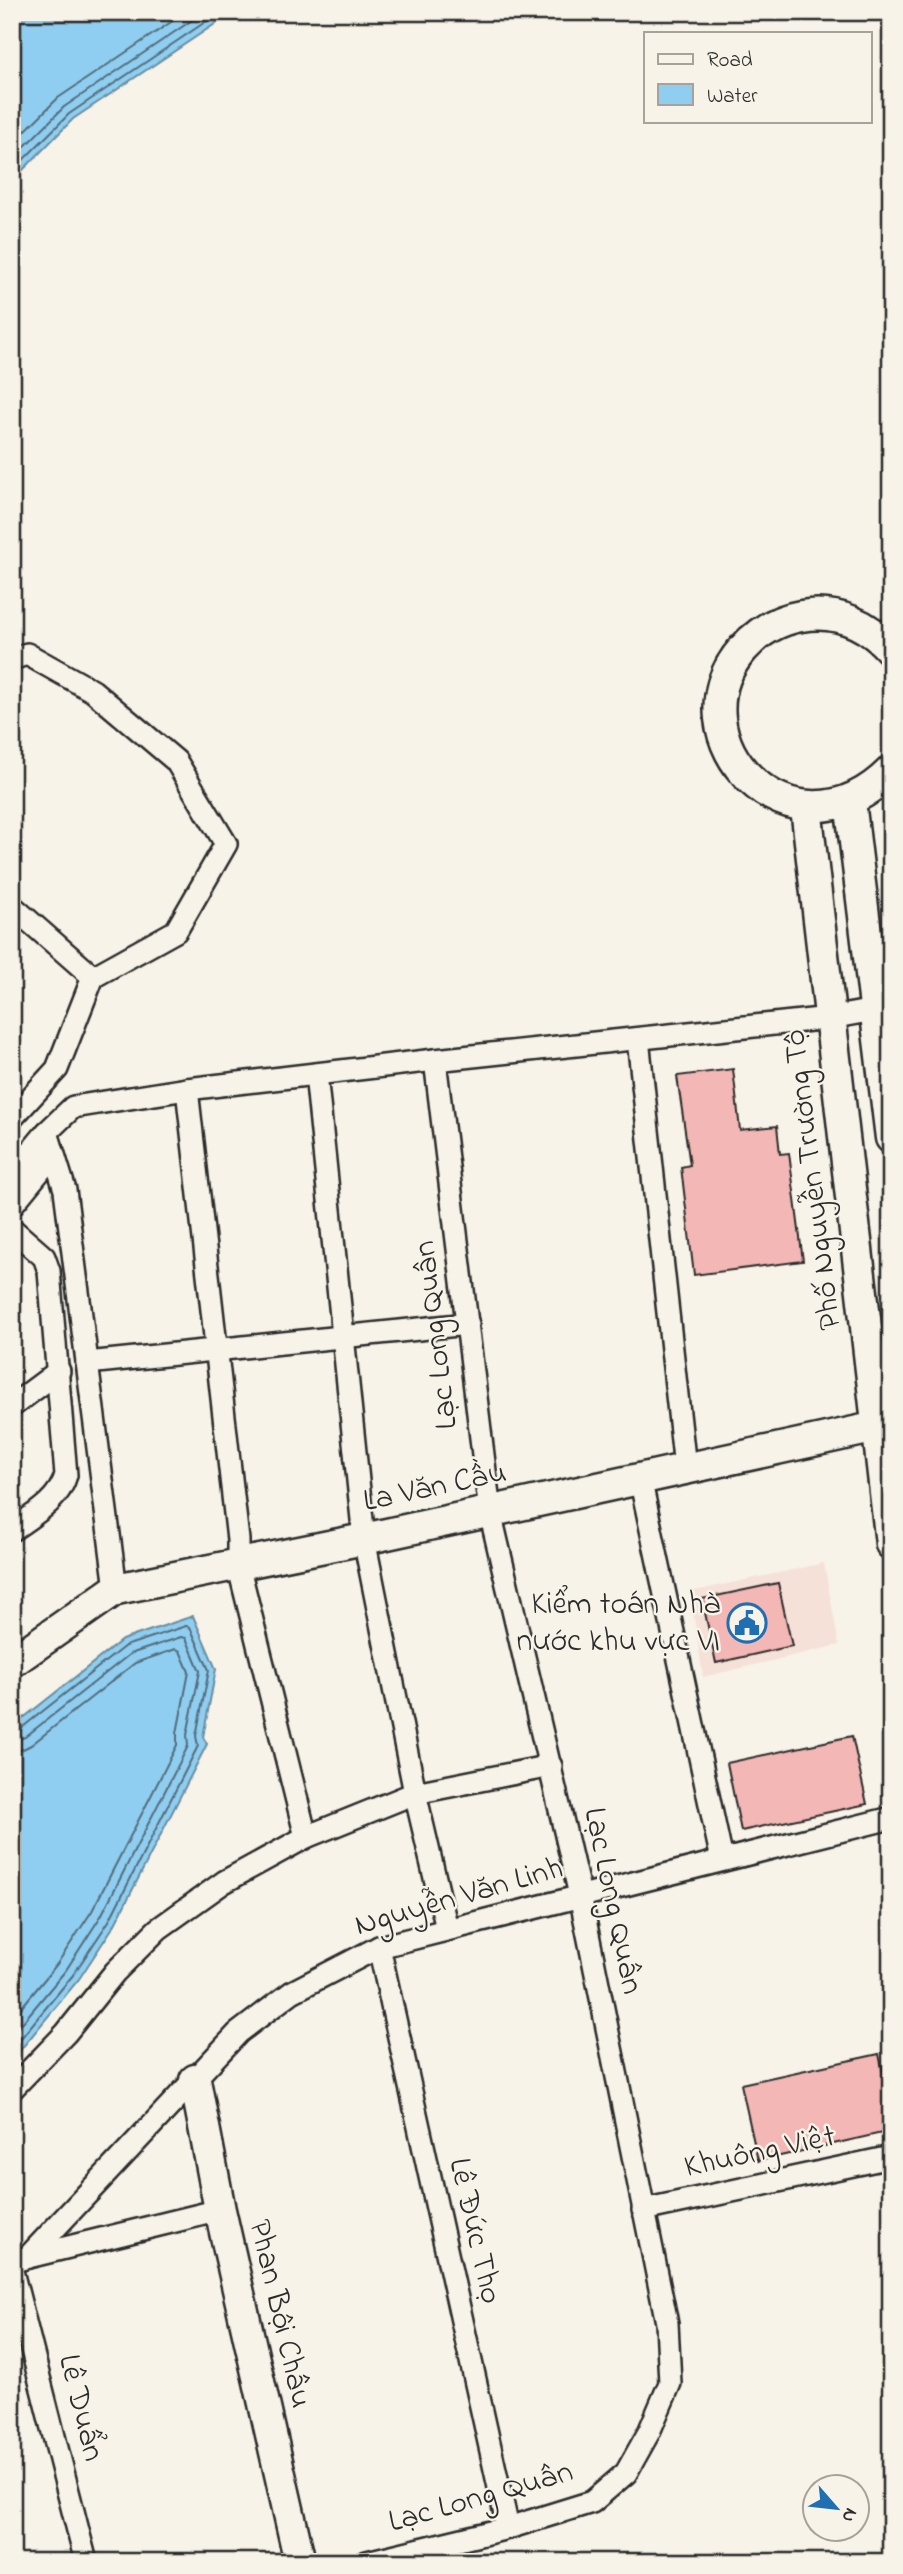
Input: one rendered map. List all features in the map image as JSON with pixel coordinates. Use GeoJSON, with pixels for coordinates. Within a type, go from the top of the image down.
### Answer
{"type":"FeatureCollection","features":[{"type":"Feature","properties":{"kind":"street"},"geometry":{"type":"LineString","coordinates":[[891,650],[878,635],[849,619],[817,614],[785,619],[757,635],[735,659],[722,689],[720,722],[729,753],[748,779],[775,798],[806,807],[828,807],[850,801],[874,788],[891,771]]}},
{"type":"Feature","properties":{"kind":"street"},"geometry":{"type":"LineString","coordinates":[[12,659],[27,654],[93,691],[176,761],[226,844],[176,931],[93,977],[57,1069],[12,1118]]}},
{"type":"Feature","properties":{"kind":"street"},"geometry":{"type":"LineString","coordinates":[[850,801],[883,1008],[891,1138]]}},
{"type":"Feature","properties":{"kind":"street","name":"Phố Nguyễn Trường Tộ"},"geometry":{"type":"LineString","coordinates":[[806,807],[830,1018],[884,1425],[891,1544]]}},
{"type":"Feature","properties":{"kind":"street"},"geometry":{"type":"LineString","coordinates":[[12,906],[93,977]]}},
{"type":"Feature","properties":{"kind":"street"},"geometry":{"type":"LineString","coordinates":[[12,1174],[72,1107],[187,1089],[830,1018],[883,1008]]}},
{"type":"Feature","properties":{"kind":"street"},"geometry":{"type":"LineString","coordinates":[[638,1039],[685,1468]]}},
{"type":"Feature","properties":{"kind":"street","name":"Lạc Long Quân"},"geometry":{"type":"LineString","coordinates":[[367,2562],[508,2528],[592,2502],[625,2473],[649,2432],[670,2383],[667,2323],[580,1895],[490,1512],[435,1060]]}},
{"type":"Feature","properties":{"kind":"street"},"geometry":{"type":"LineString","coordinates":[[316,1074],[364,1539],[415,1793],[447,1929]]}},
{"type":"Feature","properties":{"kind":"street"},"geometry":{"type":"LineString","coordinates":[[187,1089],[238,1540],[238,1564],[306,1837]]}},
{"type":"Feature","properties":{"kind":"street"},"geometry":{"type":"LineString","coordinates":[[47,1132],[65,1191],[116,1589]]}},
{"type":"Feature","properties":{"kind":"street"},"geometry":{"type":"LineString","coordinates":[[12,1205],[53,1155]]}},
{"type":"Feature","properties":{"kind":"street"},"geometry":{"type":"LineString","coordinates":[[12,1229],[44,1257],[49,1271],[66,1475],[63,1488],[53,1499],[12,1530]]}},
{"type":"Feature","properties":{"kind":"street"},"geometry":{"type":"LineString","coordinates":[[87,1363],[468,1324]]}},
{"type":"Feature","properties":{"kind":"street"},"geometry":{"type":"LineString","coordinates":[[12,1406],[59,1371]]}},
{"type":"Feature","properties":{"kind":"street","name":"La Văn Cầu"},"geometry":{"type":"LineString","coordinates":[[12,1661],[116,1589],[364,1539],[884,1425]]}},
{"type":"Feature","properties":{"kind":"street"},"geometry":{"type":"LineString","coordinates":[[640,1478],[722,1860]]}},
{"type":"Feature","properties":{"kind":"street"},"geometry":{"type":"LineString","coordinates":[[12,2089],[66,2033],[115,1972],[158,1929],[224,1882],[306,1837],[415,1793],[551,1766]]}},
{"type":"Feature","properties":{"kind":"street","name":"Nguyễn Văn Linh"},"geometry":{"type":"LineString","coordinates":[[18,2263],[238,2033],[292,1992],[379,1947],[891,1818]]}},
{"type":"Feature","properties":{"kind":"street","name":"Lê Đức Thọ"},"geometry":{"type":"LineString","coordinates":[[379,1947],[508,2528]]}},
{"type":"Feature","properties":{"kind":"street","name":"Phan Bội Châu"},"geometry":{"type":"LineString","coordinates":[[195,2080],[220,2210],[300,2562]]}},
{"type":"Feature","properties":{"kind":"street","name":"Khuông Việt"},"geometry":{"type":"LineString","coordinates":[[643,2210],[891,2157]]}},
{"type":"Feature","properties":{"kind":"street"},"geometry":{"type":"LineString","coordinates":[[18,2263],[220,2210]]}},
{"type":"Feature","properties":{"kind":"street","name":"Lê Duẩn"},"geometry":{"type":"LineString","coordinates":[[18,2263],[86,2562]]}},
{"type":"Feature","properties":{"kind":"shaded area"},"geometry":{"type":"Polygon","coordinates":[[[824,1563],[839,1645],[703,1677],[690,1592],[824,1563]]]}},
{"type":"Feature","properties":{"kind":"water"},"geometry":{"type":"Polygon","coordinates":[[[12,12],[233,12],[73,119],[12,181],[12,12]]]}},
{"type":"Feature","properties":{"kind":"water"},"geometry":{"type":"Polygon","coordinates":[[[193,1616],[216,1669],[203,1737],[207,1744],[115,1924],[79,1979],[12,2060],[12,1727],[122,1640],[193,1616]]]}},
{"type":"Feature","properties":{"kind":"building"},"geometry":{"type":"Polygon","coordinates":[[[733,1069],[740,1130],[777,1126],[780,1154],[789,1153],[803,1261],[694,1275],[681,1167],[690,1165],[677,1076],[733,1069]]]}},
{"type":"Feature","properties":{"kind":"building","name":"Kiểm toán Nhà nước khu vực VI"},"geometry":{"type":"Polygon","coordinates":[[[778,1583],[792,1646],[716,1663],[702,1599],[778,1583]]]}},
{"type":"Feature","properties":{"kind":"building"},"geometry":{"type":"Polygon","coordinates":[[[852,1736],[867,1804],[741,1831],[727,1763],[852,1736]]]}},
{"type":"Feature","properties":{"kind":"building"},"geometry":{"type":"Polygon","coordinates":[[[879,2054],[891,2109],[891,2131],[758,2161],[741,2084],[879,2054]]]}},
{"type":"Feature","properties":{"kind":"place","name":"Kiểm toán Nhà nước khu vực VI"},"geometry":{"type":"Point","coordinates":[747,1623]}}]}
